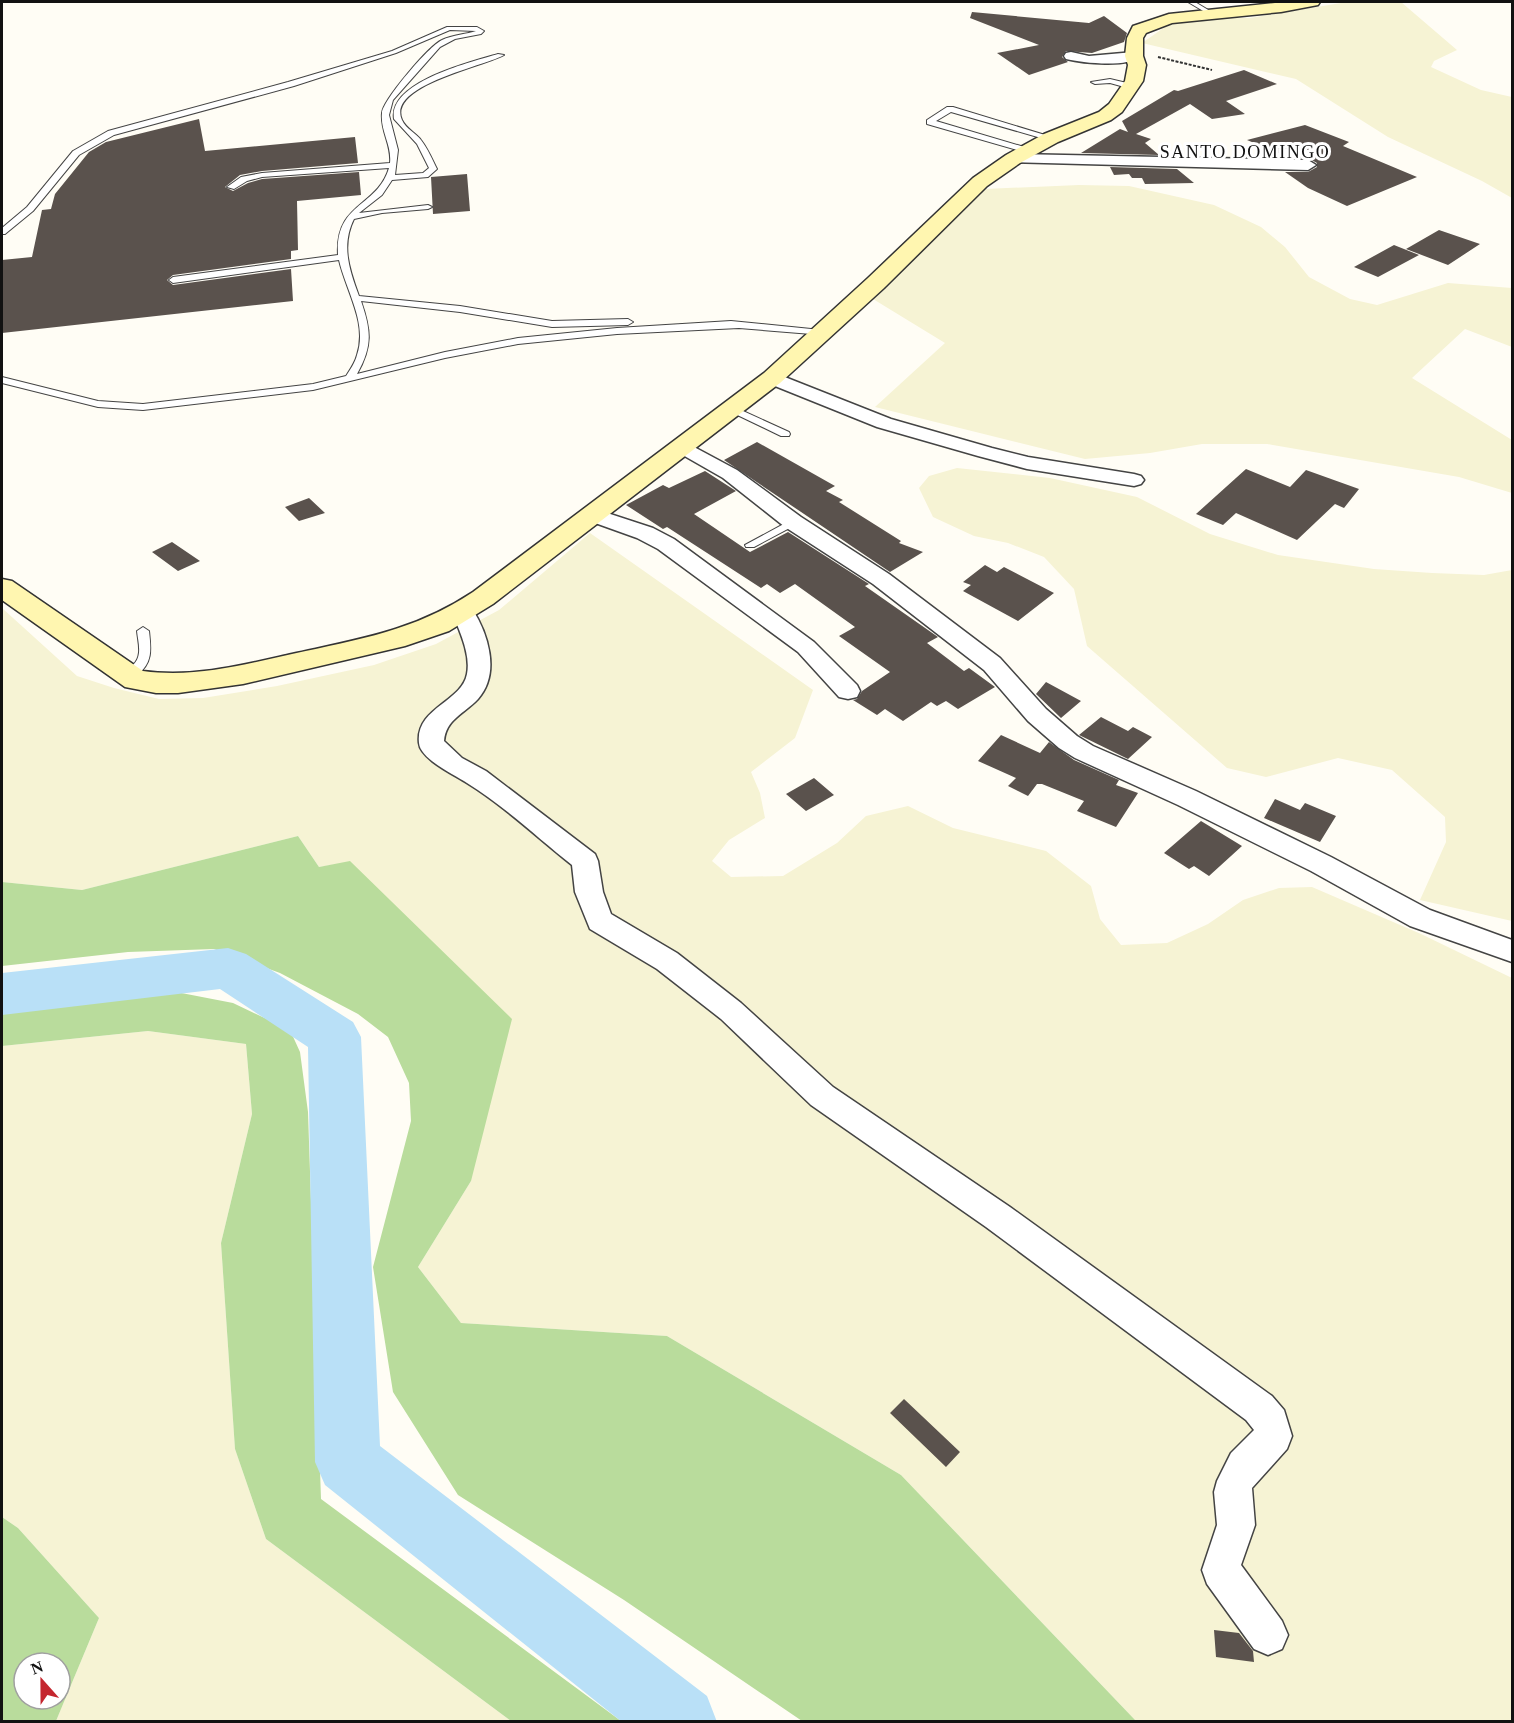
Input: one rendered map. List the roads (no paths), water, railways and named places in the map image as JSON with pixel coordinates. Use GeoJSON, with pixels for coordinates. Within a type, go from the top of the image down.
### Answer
{"type":"FeatureCollection","features":[{"type":"Feature","properties":{"kind":"street"},"geometry":{"type":"LineString","coordinates":[[2,587],[135,680],[153,683],[216,680],[422,631],[463,612],[772,378],[980,182],[1051,138],[1105,116],[1116,108],[1128,86],[1134,81],[1137,65],[1134,54],[1135,38],[1139,30],[1169,19],[1312,2]]}},
{"type":"Feature","properties":{"kind":"street"},"geometry":{"type":"LineString","coordinates":[[1071,56],[1089,60],[1134,54]]}},
{"type":"Feature","properties":{"kind":"street"},"geometry":{"type":"LineString","coordinates":[[1021,155],[1308,165]]}},
{"type":"Feature","properties":{"kind":"street"},"geometry":{"type":"LineString","coordinates":[[772,378],[884,423],[963,446],[1028,463],[1134,480]]}},
{"type":"Feature","properties":{"kind":"street"},"geometry":{"type":"LineString","coordinates":[[681,446],[730,474],[793,522],[881,579],[992,664],[1037,715],[1068,742],[1084,752],[1187,798],[1420,918],[1512,951]]}},
{"type":"Feature","properties":{"kind":"street"},"geometry":{"type":"LineString","coordinates":[[592,514],[645,533],[666,544],[807,647],[848,691]]}},
{"type":"Feature","properties":{"kind":"street"},"geometry":{"type":"LineString","coordinates":[[463,612],[476,648],[479,675],[471,691],[435,722],[430,732],[431,744],[453,764],[477,777],[585,861],[590,892],[600,921],[667,961],[731,1011],[822,1096],[998,1217],[1259,1408],[1271,1423],[1274,1436],[1244,1468],[1233,1488],[1237,1509],[1236,1527],[1223,1558],[1221,1570],[1268,1635]]}},
{"type":"Feature","properties":{"kind":"lane"},"geometry":{"type":"LineString","coordinates":[[1191,2],[1212,14]]}},
{"type":"Feature","properties":{"kind":"lane"},"geometry":{"type":"LineString","coordinates":[[2,232],[30,209],[76,153],[95,140],[111,133],[291,84],[394,52],[449,28],[463,27],[481,31],[436,45],[385,109],[384,118],[395,148],[390,178],[380,191],[356,208],[350,217],[342,244],[344,268],[365,328],[363,354],[349,379]]}},
{"type":"Feature","properties":{"kind":"lane"},"geometry":{"type":"LineString","coordinates":[[390,178],[425,175],[433,169],[419,142],[399,121],[396,115],[398,105],[407,95],[433,78],[500,55]]}},
{"type":"Feature","properties":{"kind":"lane"},"geometry":{"type":"LineString","coordinates":[[1095,82],[1110,81],[1128,86]]}},
{"type":"Feature","properties":{"kind":"lane"},"geometry":{"type":"LineString","coordinates":[[1021,155],[986,138],[930,122],[950,109],[1051,138]]}},
{"type":"Feature","properties":{"kind":"lane"},"geometry":{"type":"LineString","coordinates":[[986,138],[1005,124]]}},
{"type":"Feature","properties":{"kind":"lane"},"geometry":{"type":"LineString","coordinates":[[231,187],[244,179],[262,175],[393,165]]}},
{"type":"Feature","properties":{"kind":"lane"},"geometry":{"type":"LineString","coordinates":[[350,217],[382,211],[428,207]]}},
{"type":"Feature","properties":{"kind":"lane"},"geometry":{"type":"LineString","coordinates":[[173,280],[343,257]]}},
{"type":"Feature","properties":{"kind":"lane"},"geometry":{"type":"LineString","coordinates":[[355,298],[460,309],[552,324],[691,321],[821,333]]}},
{"type":"Feature","properties":{"kind":"lane"},"geometry":{"type":"LineString","coordinates":[[2,380],[98,404],[143,407],[313,387],[445,355],[518,341],[617,331],[738,325]]}},
{"type":"Feature","properties":{"kind":"lane"},"geometry":{"type":"LineString","coordinates":[[732,409],[785,434]]}},
{"type":"Feature","properties":{"kind":"lane"},"geometry":{"type":"LineString","coordinates":[[750,545],[793,522]]}},
{"type":"Feature","properties":{"kind":"lane"},"geometry":{"type":"LineString","coordinates":[[128,675],[140,668],[146,657],[143,631]]}},
{"type":"Feature","properties":{"kind":"waterway"},"geometry":{"type":"LineString","coordinates":[[2,994],[228,968],[334,1037],[348,1462],[681,1722]]}},
{"type":"Feature","properties":{"kind":"district","name":"SANTO DOMINGO"},"geometry":{"type":"Point","coordinates":[1245,152]}}]}
